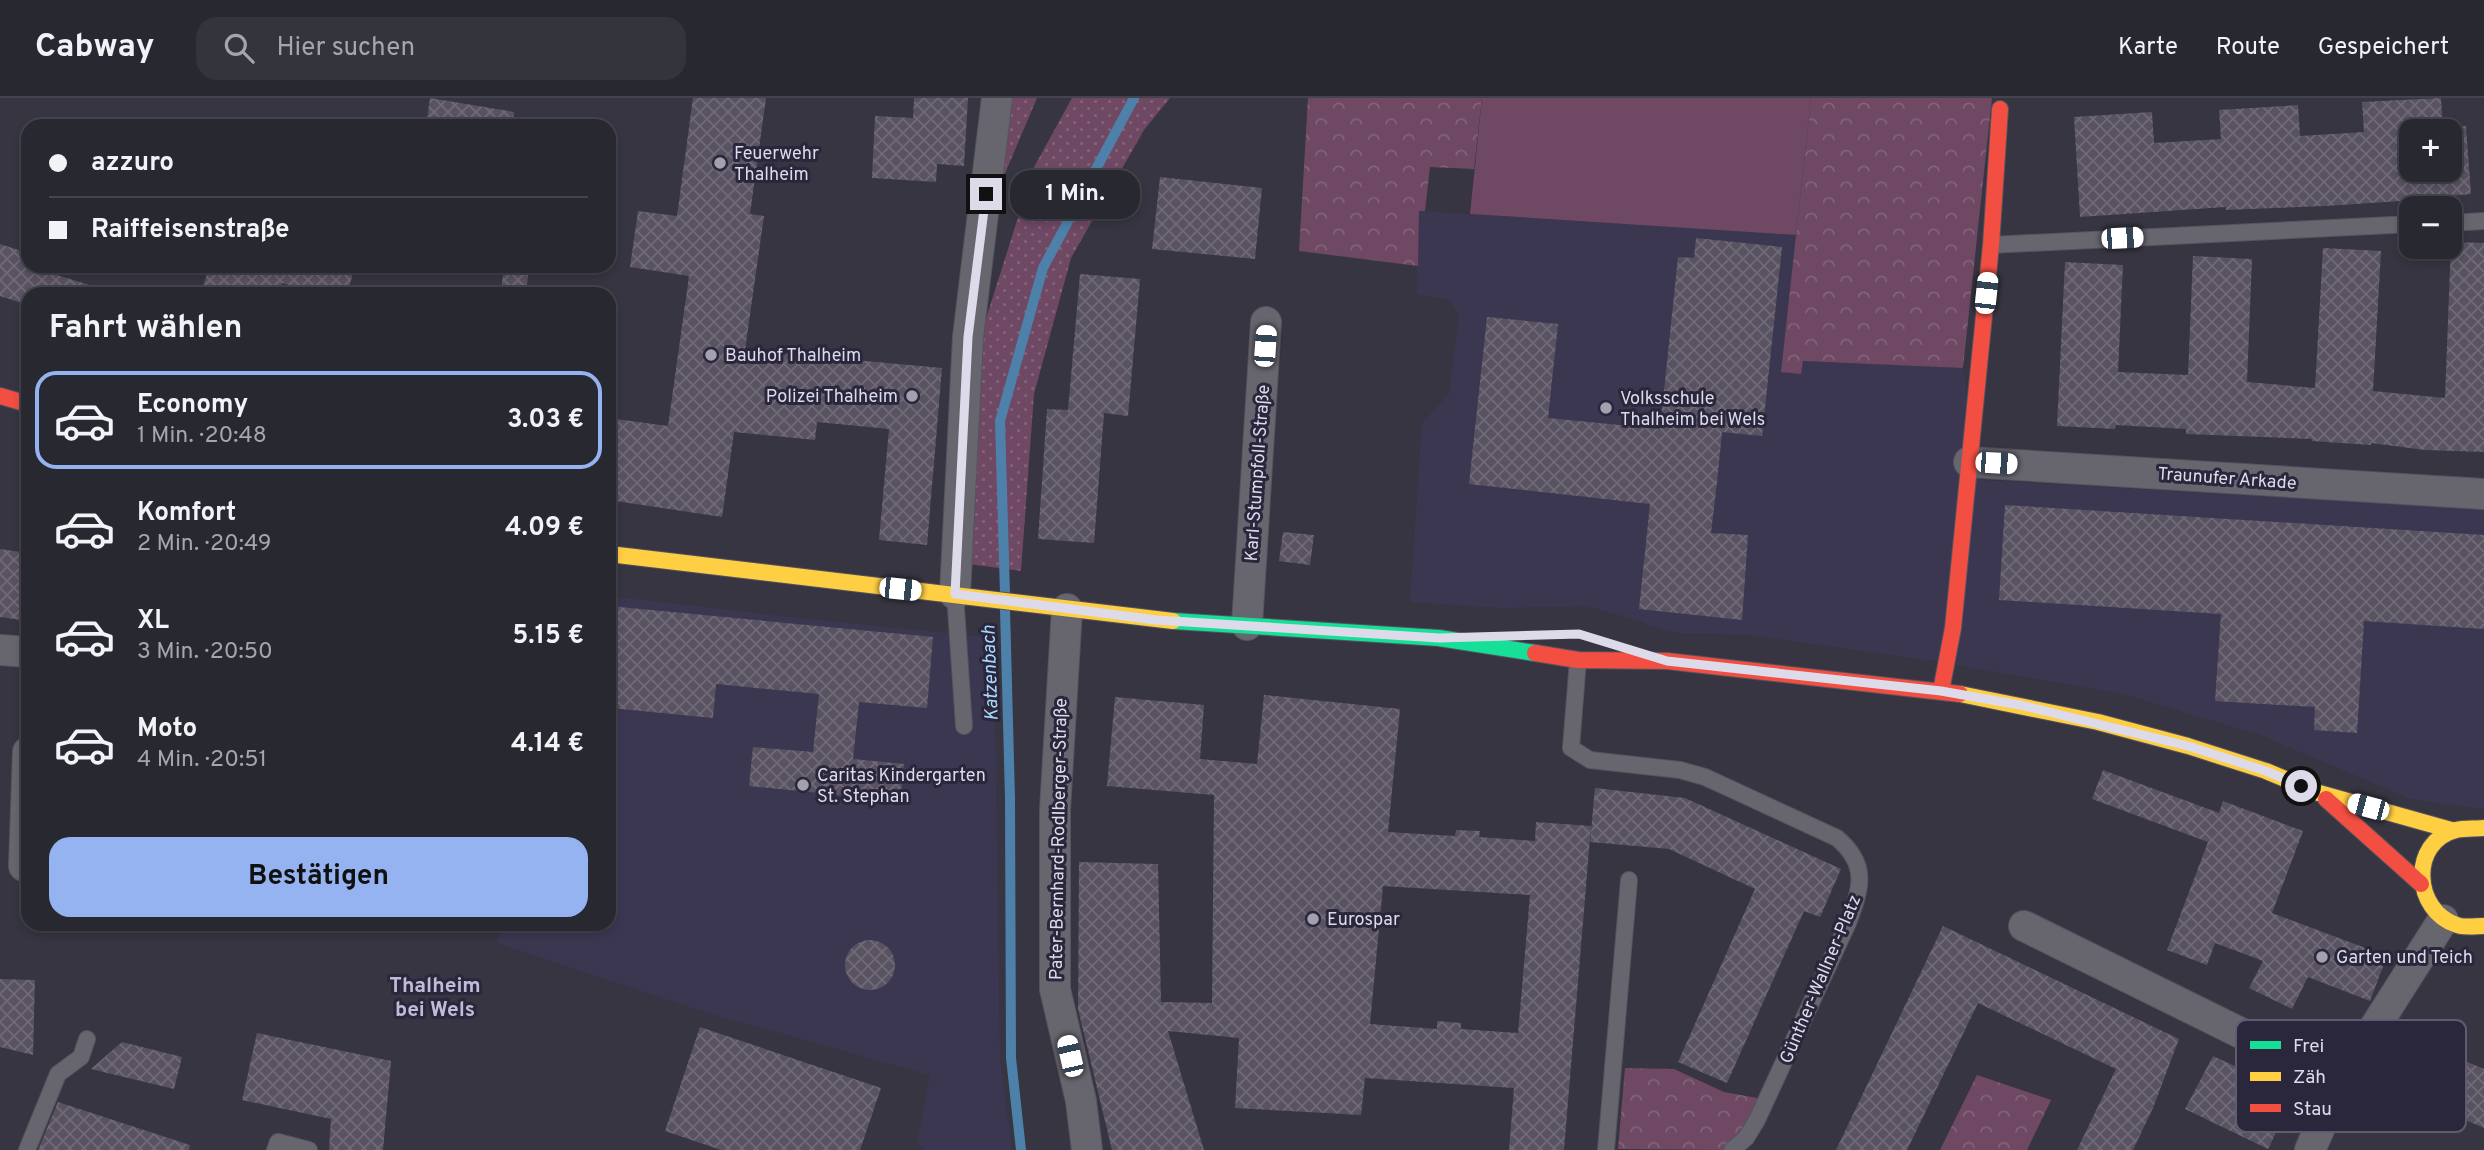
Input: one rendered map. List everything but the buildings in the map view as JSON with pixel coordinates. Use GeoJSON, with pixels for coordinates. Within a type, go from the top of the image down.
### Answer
{"type":"FeatureCollection","features":[{"type":"Feature","properties":{"kind":"main road"},"geometry":{"type":"LineString","coordinates":[[1941,691],[1953,628],[1991,244],[2000,109]]}},
{"type":"Feature","properties":{"kind":"main road"},"geometry":{"type":"LineString","coordinates":[[0,396],[21,402]]}},
{"type":"Feature","properties":{"kind":"main road"},"geometry":{"type":"LineString","coordinates":[[616,555],[1156,620],[1439,638],[1578,660],[1667,661],[1941,691],[2046,710],[2188,746],[2266,771],[2319,793],[2451,830]]}},
{"type":"Feature","properties":{"kind":"main road"},"geometry":{"type":"LineString","coordinates":[[1439,638],[1521,634]]}},
{"type":"Feature","properties":{"kind":"main road"},"geometry":{"type":"LineString","coordinates":[[1622,646],[1667,661]]}},
{"type":"Feature","properties":{"kind":"main road"},"geometry":{"type":"LineString","coordinates":[[2319,793],[2421,884]]}},
{"type":"Feature","properties":{"kind":"main road"},"geometry":{"type":"LineString","coordinates":[[2484,828],[2467,826],[2451,830],[2437,839],[2427,852],[2421,867],[2424,898],[2432,910],[2443,920],[2459,926],[2484,926]]}},
{"type":"Feature","properties":{"kind":"street"},"geometry":{"type":"LineString","coordinates":[[955,594],[968,337],[997,98]]}},
{"type":"Feature","properties":{"kind":"street","name":"Karl-Stumpfoll-Straße"},"geometry":{"type":"LineString","coordinates":[[1247,625],[1266,321]]}},
{"type":"Feature","properties":{"kind":"street","name":"Traunufer Arkade"},"geometry":{"type":"LineString","coordinates":[[1969,462],[2484,494]]}},
{"type":"Feature","properties":{"kind":"street","name":"Pater-Bernhard-Rodlberger-Straße"},"geometry":{"type":"LineString","coordinates":[[1067,609],[1055,810],[1055,989],[1081,1101],[1087,1150]]}},
{"type":"Feature","properties":{"kind":"street"},"geometry":{"type":"LineString","coordinates":[[0,650],[21,652]]}},
{"type":"Feature","properties":{"kind":"street"},"geometry":{"type":"LineString","coordinates":[[2379,1020],[2443,920]]}},
{"type":"Feature","properties":{"kind":"street"},"geometry":{"type":"LineString","coordinates":[[2024,926],[2236,1031]]}},
{"type":"Feature","properties":{"kind":"street"},"geometry":{"type":"LineString","coordinates":[[2310,1150],[2318,1132]]}},
{"type":"Feature","properties":{"kind":"lane"},"geometry":{"type":"LineString","coordinates":[[2462,222],[2484,221]]}},
{"type":"Feature","properties":{"kind":"lane"},"geometry":{"type":"LineString","coordinates":[[1991,244],[2399,225]]}},
{"type":"Feature","properties":{"kind":"lane"},"geometry":{"type":"LineString","coordinates":[[955,594],[964,726]]}},
{"type":"Feature","properties":{"kind":"lane","name":"Günther-Wallner-Platz"},"geometry":{"type":"LineString","coordinates":[[1578,660],[1571,748],[1590,760],[1680,770],[1705,777],[1837,838],[1853,851],[1860,880],[1858,896],[1848,923],[1758,1120],[1746,1138],[1732,1150]]}},
{"type":"Feature","properties":{"kind":"lane"},"geometry":{"type":"LineString","coordinates":[[1606,1150],[1629,880]]}},
{"type":"Feature","properties":{"kind":"lane"},"geometry":{"type":"LineString","coordinates":[[27,1150],[58,1073],[81,1056],[87,1038]]}},
{"type":"Feature","properties":{"kind":"lane"},"geometry":{"type":"LineString","coordinates":[[275,1150],[278,1142],[309,1150]]}},
{"type":"Feature","properties":{"kind":"shaded area"},"geometry":{"type":"Polygon","coordinates":[[[1419,211],[1796,235],[1781,371],[1801,374],[1803,361],[1963,368],[1981,480],[2484,509],[2484,809],[2411,799],[2260,735],[2123,694],[1928,660],[1750,635],[1677,633],[1588,606],[1502,608],[1410,602],[1422,423],[1449,394],[1459,315],[1450,300],[1417,294],[1419,211]]]}},
{"type":"Feature","properties":{"kind":"shaded area","name":"Caritas Kindergarten St. Stephan"},"geometry":{"type":"Polygon","coordinates":[[[616,597],[986,637],[994,646],[1000,1058],[1012,1150],[923,1150],[917,1142],[930,1075],[705,1012],[497,943],[500,931],[616,931],[616,597]]]}},
{"type":"Feature","properties":{"kind":"green space"},"geometry":{"type":"Polygon","coordinates":[[[1011,98],[1037,98],[995,197],[1011,98]]]}},
{"type":"Feature","properties":{"kind":"green space"},"geometry":{"type":"Polygon","coordinates":[[[1072,98],[1170,98],[1144,130],[1071,258],[1034,394],[1021,571],[968,564],[983,328],[1034,167],[1072,98]]]}},
{"type":"Feature","properties":{"kind":"green space"},"geometry":{"type":"Polygon","coordinates":[[[1308,98],[1482,98],[1474,169],[1430,167],[1425,211],[1419,211],[1418,266],[1299,251],[1308,98]]]}},
{"type":"Feature","properties":{"kind":"green space"},"geometry":{"type":"Polygon","coordinates":[[[1482,98],[1811,98],[1796,235],[1470,214],[1482,98]]]}},
{"type":"Feature","properties":{"kind":"green space"},"geometry":{"type":"Polygon","coordinates":[[[1811,98],[1992,98],[1963,368],[1803,361],[1801,374],[1781,372],[1811,98]]]}},
{"type":"Feature","properties":{"kind":"green space"},"geometry":{"type":"Polygon","coordinates":[[[1625,1068],[1674,1069],[1724,1092],[1763,1099],[1727,1150],[1618,1149],[1625,1068]]]}},
{"type":"Feature","properties":{"kind":"green space"},"geometry":{"type":"Polygon","coordinates":[[[1977,1075],[2051,1100],[2027,1150],[1940,1150],[1977,1075]]]}},
{"type":"Feature","properties":{"kind":"waterway","name":"Katzenbach"},"geometry":{"type":"LineString","coordinates":[[1005,594],[1000,421],[1043,268],[1134,98]]}},
{"type":"Feature","properties":{"kind":"waterway","name":"Katzenbach"},"geometry":{"type":"LineString","coordinates":[[1005,609],[1010,798],[1011,1058],[1021,1150]]}},
{"type":"Feature","properties":{"kind":"traffic: fast"},"geometry":{"type":"LineString","coordinates":[[1173,621],[1439,638],[1535,653]]}},
{"type":"Feature","properties":{"kind":"traffic: slow"},"geometry":{"type":"LineString","coordinates":[[616,555],[1173,621]]}},
{"type":"Feature","properties":{"kind":"traffic: slow"},"geometry":{"type":"LineString","coordinates":[[1960,694],[2098,722],[2188,746],[2266,771],[2319,793],[2451,830]]}},
{"type":"Feature","properties":{"kind":"traffic: slow"},"geometry":{"type":"LineString","coordinates":[[2484,828],[2456,830],[2441,837],[2430,848],[2422,877],[2425,892],[2442,917],[2460,926],[2484,926]]}},
{"type":"Feature","properties":{"kind":"traffic: jam"},"geometry":{"type":"LineString","coordinates":[[1941,691],[1953,628],[1991,245],[2000,109]]}},
{"type":"Feature","properties":{"kind":"traffic: jam"},"geometry":{"type":"LineString","coordinates":[[0,396],[21,402]]}},
{"type":"Feature","properties":{"kind":"traffic: jam"},"geometry":{"type":"LineString","coordinates":[[1535,653],[1578,660],[1667,661],[1960,694]]}},
{"type":"Feature","properties":{"kind":"traffic: jam"},"geometry":{"type":"LineString","coordinates":[[2326,799],[2421,884]]}},
{"type":"Feature","properties":{"kind":"place","name":"Feuerwehr Thalheim"},"geometry":{"type":"Point","coordinates":[720,163]}},
{"type":"Feature","properties":{"kind":"place","name":"Bauhof Thalheim"},"geometry":{"type":"Point","coordinates":[711,355]}},
{"type":"Feature","properties":{"kind":"place","name":"Polizei Thalheim"},"geometry":{"type":"Point","coordinates":[912,396]}},
{"type":"Feature","properties":{"kind":"place","name":"Volksschule Thalheim bei Wels"},"geometry":{"type":"Point","coordinates":[1606,408]}},
{"type":"Feature","properties":{"kind":"place","name":"Caritas Kindergarten St. Stephan"},"geometry":{"type":"Point","coordinates":[803,785]}},
{"type":"Feature","properties":{"kind":"place","name":"Eurospar"},"geometry":{"type":"Point","coordinates":[1313,919]}},
{"type":"Feature","properties":{"kind":"place","name":"Garten und Teich"},"geometry":{"type":"Point","coordinates":[2322,957]}},
{"type":"Feature","properties":{"kind":"district","name":"Thalheim bei Wels"},"geometry":{"type":"Point","coordinates":[435,997]}},
{"type":"Feature","properties":{"kind":"route"},"geometry":{"type":"LineString","coordinates":[[986,194],[968,337],[955,594],[1156,620],[1439,638],[1579,634],[1600,638],[1667,661],[1941,691],[2020,705],[2188,746],[2266,771],[2301,786]]}}]}
